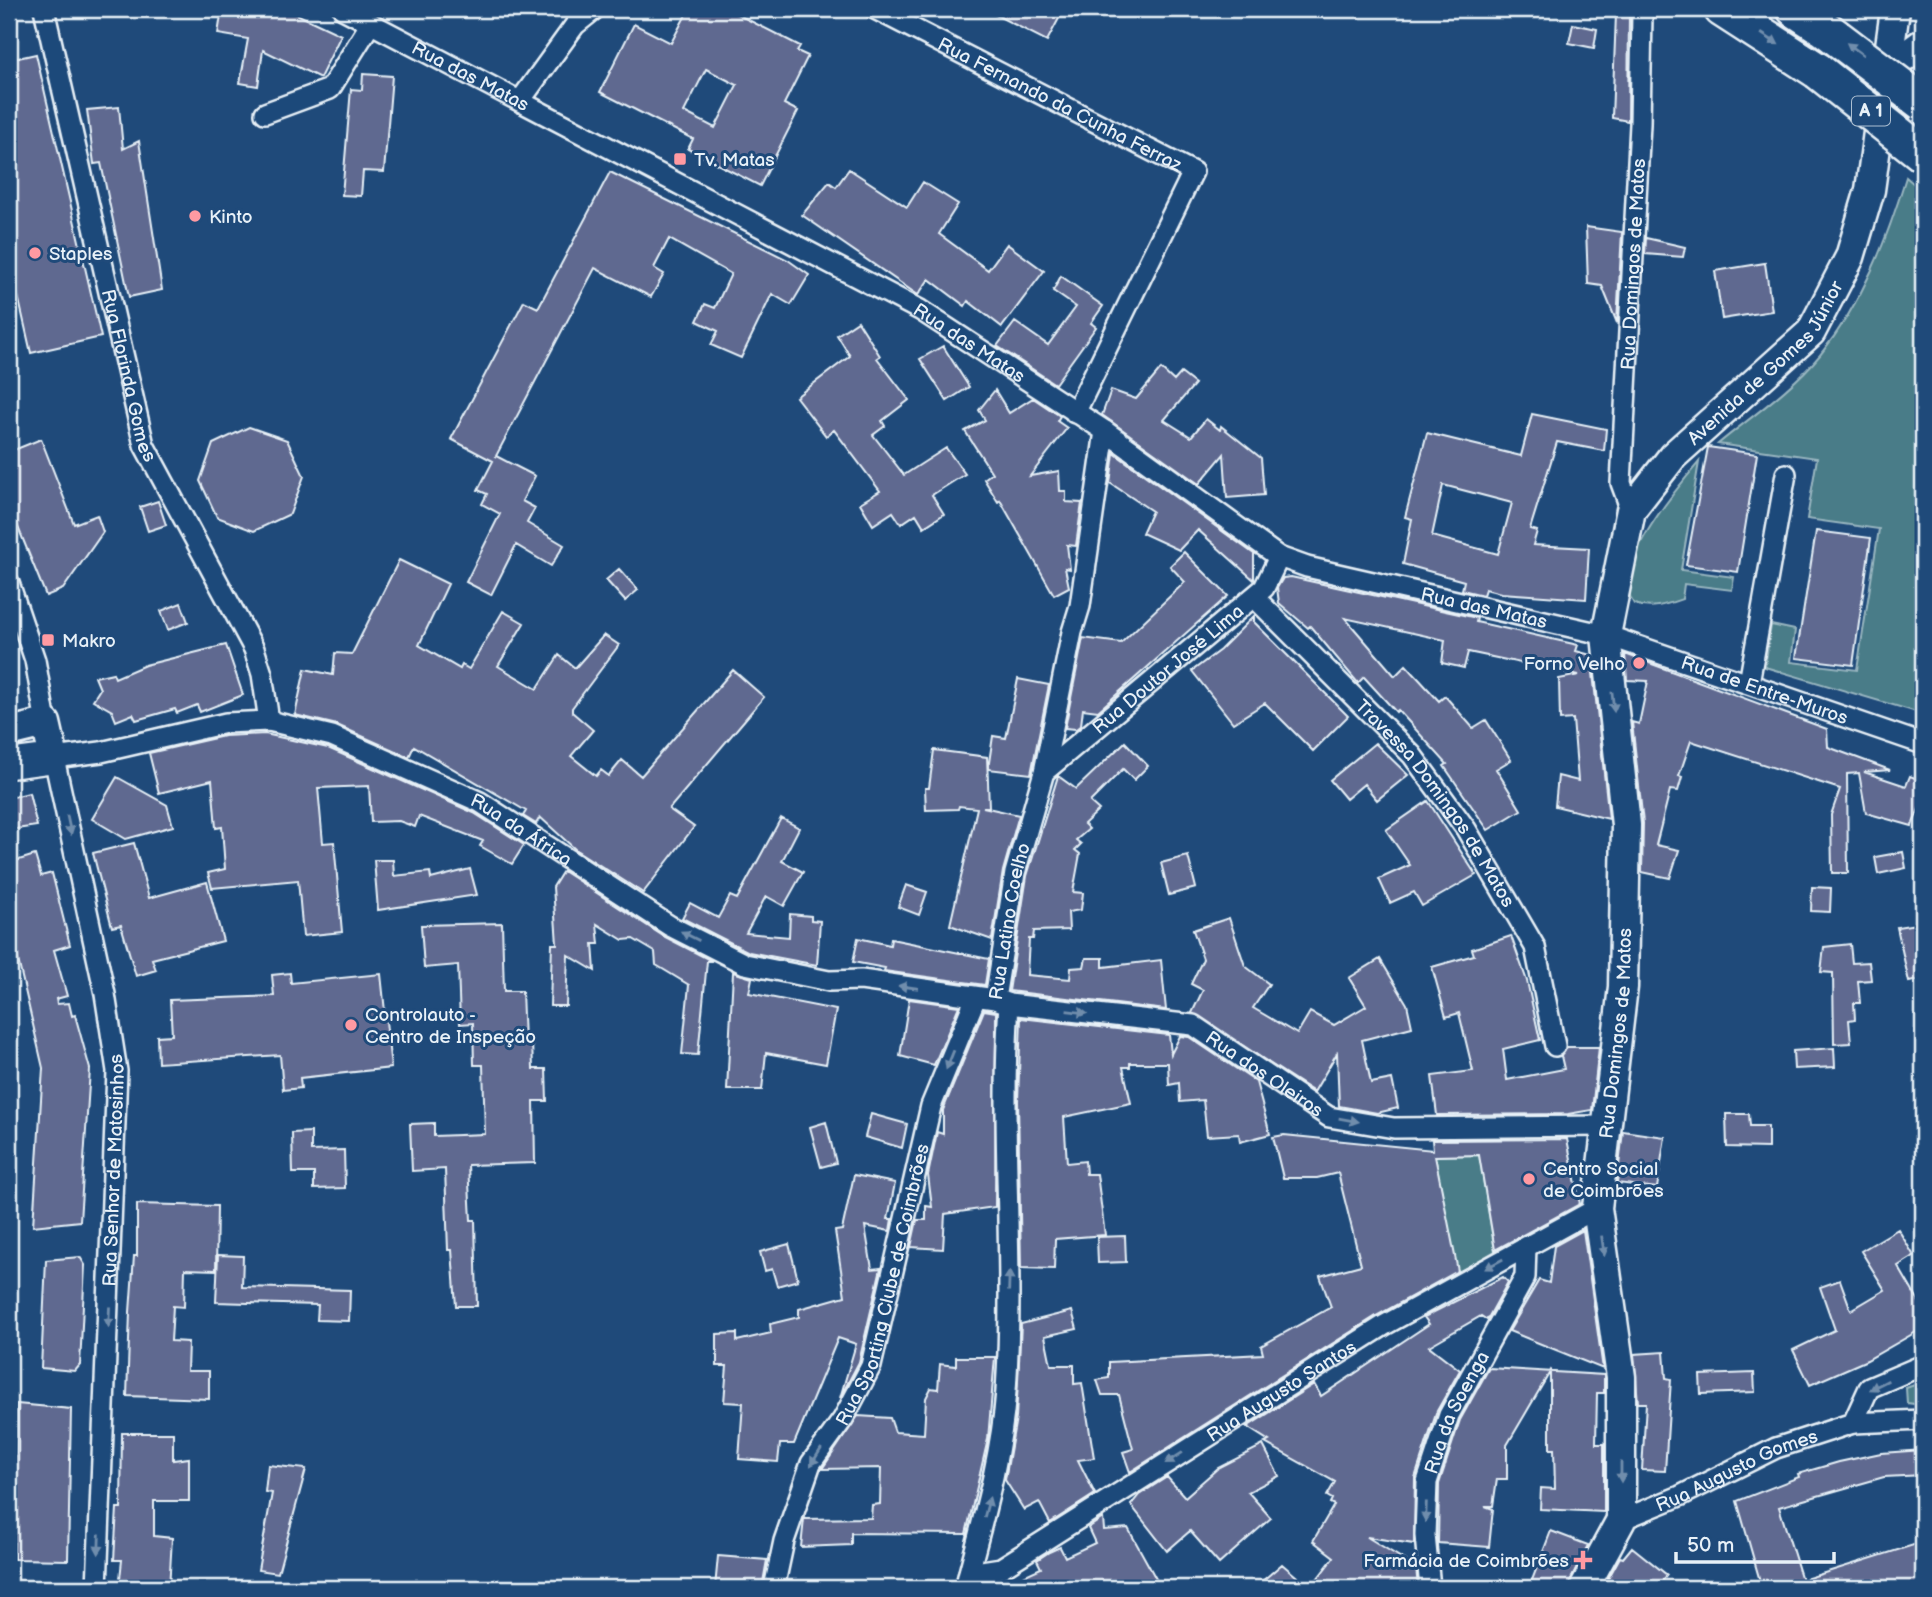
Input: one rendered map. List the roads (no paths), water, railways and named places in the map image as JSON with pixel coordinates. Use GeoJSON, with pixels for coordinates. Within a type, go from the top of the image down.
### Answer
{"type":"FeatureCollection","features":[{"type":"Feature","properties":{"kind":"highway","name":"A 1"},"geometry":{"type":"LineString","coordinates":[[1723,9],[1818,71],[1923,154]]}},
{"type":"Feature","properties":{"kind":"highway","name":"A 1"},"geometry":{"type":"LineString","coordinates":[[1795,9],[1923,103]]}},
{"type":"Feature","properties":{"kind":"main road"},"geometry":{"type":"LineString","coordinates":[[1887,69],[1923,41],[1908,32],[1895,9]]}},
{"type":"Feature","properties":{"kind":"main road","name":"Avenida de Gomes Júnior"},"geometry":{"type":"LineString","coordinates":[[1606,635],[1632,510],[1673,456],[1811,332],[1850,257],[1870,190],[1895,9]]}},
{"type":"Feature","properties":{"kind":"main road","name":"Rua Domingos de Matos"},"geometry":{"type":"LineString","coordinates":[[1584,1588],[1621,1520],[1621,1377],[1597,1208],[1623,987],[1626,825],[1606,635]]}},
{"type":"Feature","properties":{"kind":"main road"},"geometry":{"type":"LineString","coordinates":[[9,732],[46,723],[54,758],[9,764]]}},
{"type":"Feature","properties":{"kind":"street","name":"Rua Florinda Gomes"},"geometry":{"type":"LineString","coordinates":[[44,9],[144,445],[254,649],[262,674],[269,721]]}},
{"type":"Feature","properties":{"kind":"street","name":"Rua das Matas"},"geometry":{"type":"LineString","coordinates":[[343,9],[920,310],[1105,431],[1279,557],[1307,567],[1606,635]]}},
{"type":"Feature","properties":{"kind":"street"},"geometry":{"type":"LineString","coordinates":[[520,101],[575,25],[595,9]]}},
{"type":"Feature","properties":{"kind":"street","name":"Rua Fernando da Cunha Ferraz"},"geometry":{"type":"LineString","coordinates":[[875,9],[1193,172],[1075,413]]}},
{"type":"Feature","properties":{"kind":"street","name":"Rua Domingos de Matos"},"geometry":{"type":"LineString","coordinates":[[1632,510],[1621,483],[1640,124],[1642,15]]}},
{"type":"Feature","properties":{"kind":"street"},"geometry":{"type":"LineString","coordinates":[[265,113],[330,89],[371,23]]}},
{"type":"Feature","properties":{"kind":"street","name":"Rua Latino Coelho"},"geometry":{"type":"LineString","coordinates":[[967,1581],[996,1471],[1006,1391],[1010,1235],[1005,1063],[993,1000],[1015,873],[1044,772],[1072,632],[1080,606],[1105,431]]}},
{"type":"Feature","properties":{"kind":"street"},"geometry":{"type":"LineString","coordinates":[[1749,683],[1786,474]]}},
{"type":"Feature","properties":{"kind":"street","name":"Rua Doutor José Lima"},"geometry":{"type":"LineString","coordinates":[[1044,772],[1264,588],[1279,557]]}},
{"type":"Feature","properties":{"kind":"street"},"geometry":{"type":"LineString","coordinates":[[9,583],[35,660],[46,723]]}},
{"type":"Feature","properties":{"kind":"street","name":"Travessa Domingos de Matos"},"geometry":{"type":"LineString","coordinates":[[1254,597],[1412,755],[1465,828],[1535,947],[1555,1046]]}},
{"type":"Feature","properties":{"kind":"street","name":"Rua de Entre-Muros"},"geometry":{"type":"LineString","coordinates":[[1606,635],[1923,744]]}},
{"type":"Feature","properties":{"kind":"street","name":"Rua da África"},"geometry":{"type":"LineString","coordinates":[[54,758],[101,752],[226,723],[269,721],[332,736],[480,802],[670,926],[746,964],[829,981],[861,980],[993,1000]]}},
{"type":"Feature","properties":{"kind":"street","name":"Rua Senhor de Matosinhos"},"geometry":{"type":"LineString","coordinates":[[54,758],[105,994],[117,1071],[97,1588]]}},
{"type":"Feature","properties":{"kind":"street","name":"Rua dos Oleiros"},"geometry":{"type":"LineString","coordinates":[[993,1000],[1193,1025],[1329,1117],[1394,1128],[1606,1126]]}},
{"type":"Feature","properties":{"kind":"street","name":"Rua Sporting Clube de Coimbrões"},"geometry":{"type":"LineString","coordinates":[[774,1588],[784,1541],[811,1463],[843,1419],[871,1366],[931,1106],[993,1000]]}},
{"type":"Feature","properties":{"kind":"street","name":"Rua Augusto Santos"},"geometry":{"type":"LineString","coordinates":[[967,1581],[1001,1568],[1383,1326],[1597,1208]]}},
{"type":"Feature","properties":{"kind":"street","name":"Rua da Soenga"},"geometry":{"type":"LineString","coordinates":[[1430,1588],[1425,1535],[1427,1482],[1449,1415],[1525,1277],[1526,1246]]}},
{"type":"Feature","properties":{"kind":"street"},"geometry":{"type":"LineString","coordinates":[[1853,1423],[1869,1388],[1923,1365]]}},
{"type":"Feature","properties":{"kind":"street","name":"Rua Augusto Gomes"},"geometry":{"type":"LineString","coordinates":[[1621,1520],[1776,1448],[1853,1423],[1923,1420]]}},
{"type":"Feature","properties":{"kind":"place","name":"Tv. Matas"},"geometry":{"type":"Point","coordinates":[680,159]}},
{"type":"Feature","properties":{"kind":"place","name":"Kinto"},"geometry":{"type":"Point","coordinates":[195,216]}},
{"type":"Feature","properties":{"kind":"place","name":"Staples"},"geometry":{"type":"Point","coordinates":[35,253]}},
{"type":"Feature","properties":{"kind":"place","name":"Makro"},"geometry":{"type":"Point","coordinates":[48,640]}},
{"type":"Feature","properties":{"kind":"place","name":"Forno Velho"},"geometry":{"type":"Point","coordinates":[1639,663]}},
{"type":"Feature","properties":{"kind":"place","name":"Controlauto - Centro de Inspeção"},"geometry":{"type":"Point","coordinates":[351,1025]}},
{"type":"Feature","properties":{"kind":"place","name":"Centro Social de Coimbrões"},"geometry":{"type":"Point","coordinates":[1529,1179]}},
{"type":"Feature","properties":{"kind":"place","name":"Farmácia de Coimbrões"},"geometry":{"type":"Point","coordinates":[1583,1560]}}]}
